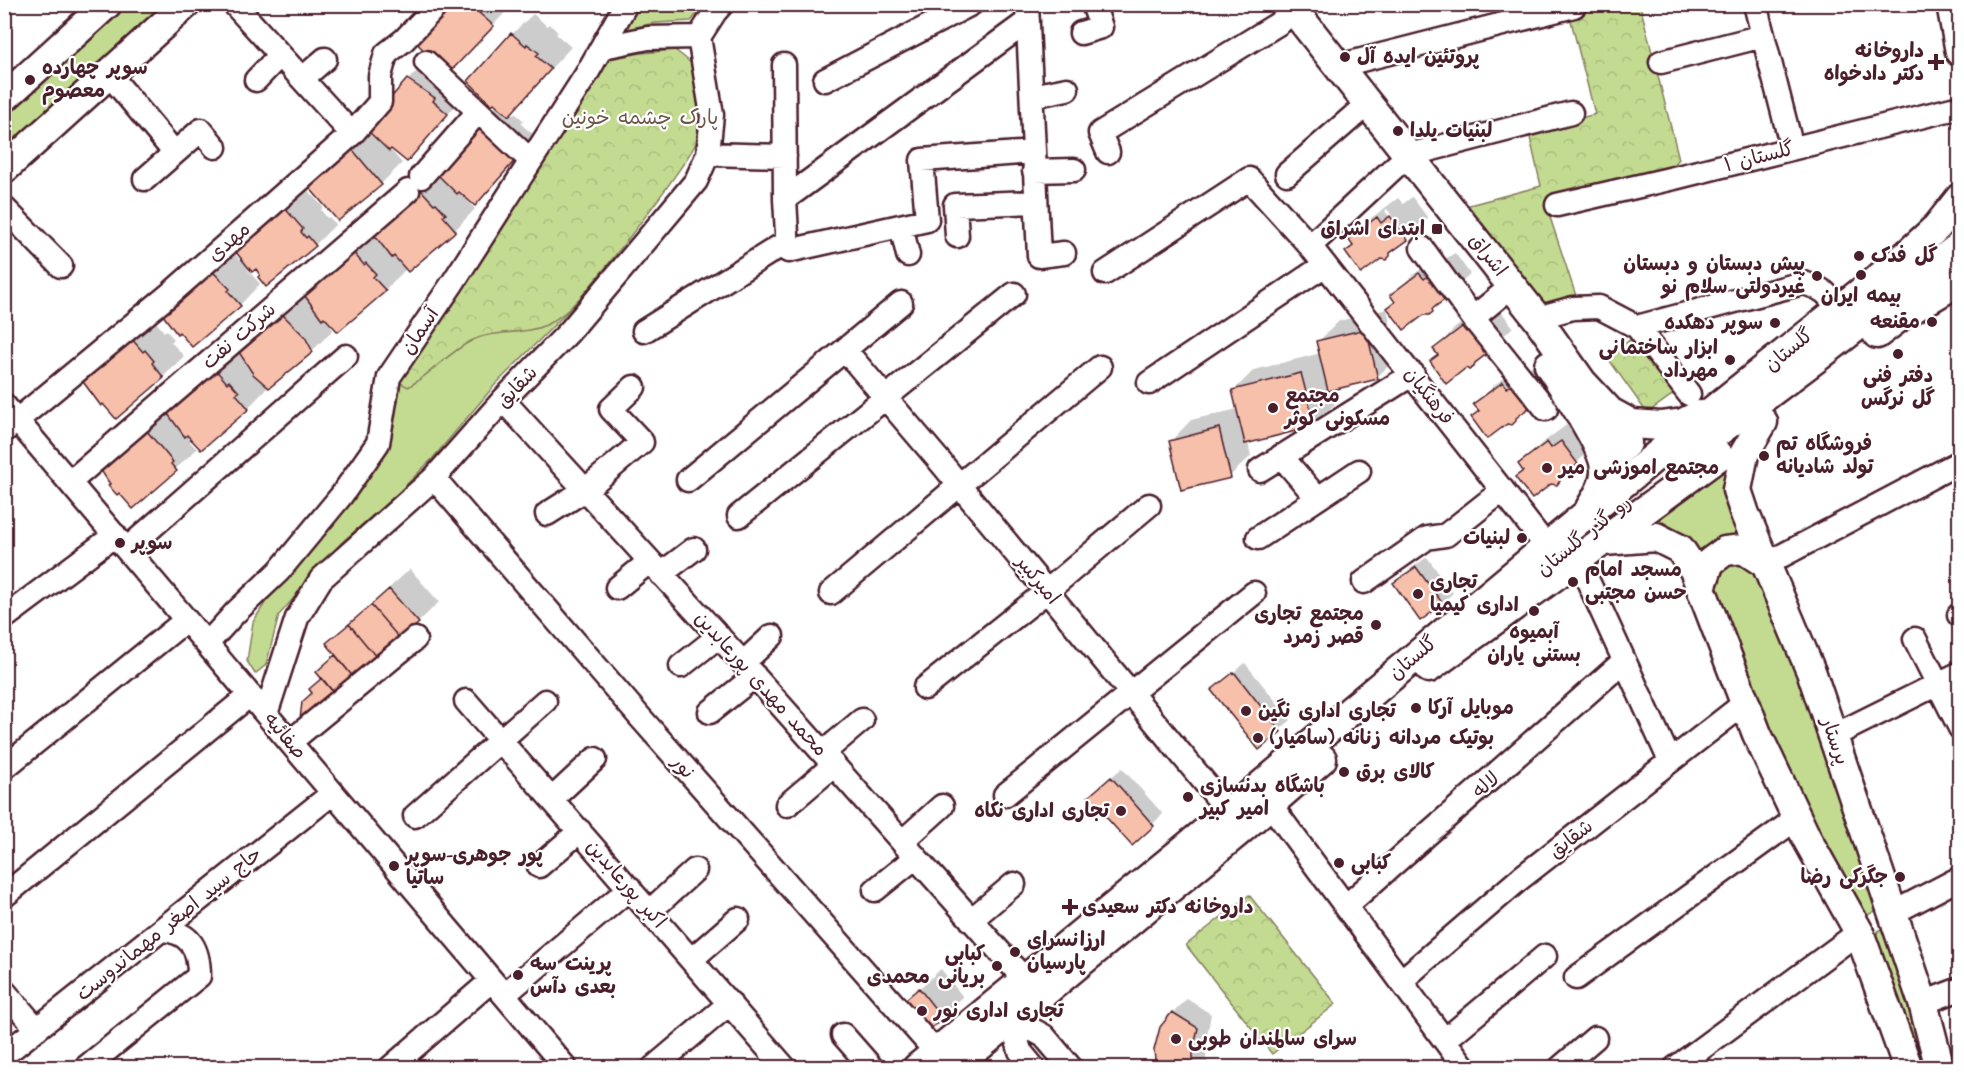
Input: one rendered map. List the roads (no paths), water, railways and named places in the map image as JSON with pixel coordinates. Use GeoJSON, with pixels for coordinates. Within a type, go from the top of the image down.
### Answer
{"type":"FeatureCollection","features":[{"type":"Feature","properties":{"kind":"main road"},"geometry":{"type":"LineString","coordinates":[[4,169],[186,4]]}},
{"type":"Feature","properties":{"kind":"main road"},"geometry":{"type":"LineString","coordinates":[[1951,4],[1959,52]]}},
{"type":"Feature","properties":{"kind":"main road"},"geometry":{"type":"LineString","coordinates":[[1956,4],[1959,12]]}},
{"type":"Feature","properties":{"kind":"main road"},"geometry":{"type":"LineString","coordinates":[[4,98],[95,8]]}},
{"type":"Feature","properties":{"kind":"main road","name":"اشراق"},"geometry":{"type":"LineString","coordinates":[[1279,10],[1338,66],[1501,296],[1599,421],[1661,426],[1683,423],[1723,403]]}},
{"type":"Feature","properties":{"kind":"main road","name":"اشراق"},"geometry":{"type":"LineString","coordinates":[[1279,10],[1357,113],[1403,160],[1537,318],[1582,382],[1599,421],[1605,469],[1599,492],[1588,513]]}},
{"type":"Feature","properties":{"kind":"main road","name":"گلستان"},"geometry":{"type":"LineString","coordinates":[[1004,1010],[1083,932],[1547,547],[1900,261],[1948,227],[1959,198]]}},
{"type":"Feature","properties":{"kind":"main road","name":"رو گذر گلستان"},"geometry":{"type":"LineString","coordinates":[[1420,674],[1575,540],[1959,246]]}},
{"type":"Feature","properties":{"kind":"main road"},"geometry":{"type":"LineString","coordinates":[[1420,674],[1763,423],[1902,315],[1956,286]]}},
{"type":"Feature","properties":{"kind":"main road","name":"پرستار"},"geometry":{"type":"LineString","coordinates":[[1763,423],[1744,454],[1737,490],[1812,674],[1923,1003],[1940,1068]]}},
{"type":"Feature","properties":{"kind":"main road"},"geometry":{"type":"LineString","coordinates":[[1604,541],[1656,537],[1680,549],[1694,570],[1756,734],[1797,818],[1859,932],[1902,1064]]}},
{"type":"Feature","properties":{"kind":"main road"},"geometry":{"type":"LineString","coordinates":[[1701,588],[1710,562],[1725,551],[1743,549],[1766,564]]}},
{"type":"Feature","properties":{"kind":"main road","name":"گلستان"},"geometry":{"type":"LineString","coordinates":[[940,1056],[1004,1010],[1270,804],[1420,674]]}},
{"type":"Feature","properties":{"kind":"street"},"geometry":{"type":"LineString","coordinates":[[234,4],[352,134]]}},
{"type":"Feature","properties":{"kind":"street","name":"مهدی"},"geometry":{"type":"LineString","coordinates":[[9,419],[170,294],[352,134],[380,102],[380,76],[386,54],[404,40],[438,4]]}},
{"type":"Feature","properties":{"kind":"street","name":"آسمان"},"geometry":{"type":"LineString","coordinates":[[207,644],[235,613],[279,572],[341,496],[378,443],[389,377],[603,48],[626,4]]}},
{"type":"Feature","properties":{"kind":"street"},"geometry":{"type":"LineString","coordinates":[[603,48],[648,38],[699,37],[723,4]]}},
{"type":"Feature","properties":{"kind":"street"},"geometry":{"type":"LineString","coordinates":[[825,80],[971,4]]}},
{"type":"Feature","properties":{"kind":"street"},"geometry":{"type":"LineString","coordinates":[[1081,33],[1101,27],[1093,4]]}},
{"type":"Feature","properties":{"kind":"street"},"geometry":{"type":"LineString","coordinates":[[1755,4],[1792,148]]}},
{"type":"Feature","properties":{"kind":"street"},"geometry":{"type":"LineString","coordinates":[[1338,66],[1573,5]]}},
{"type":"Feature","properties":{"kind":"street"},"geometry":{"type":"LineString","coordinates":[[1108,152],[1100,133],[1279,10]]}},
{"type":"Feature","properties":{"kind":"street"},"geometry":{"type":"LineString","coordinates":[[1027,13],[1039,256],[1064,253]]}},
{"type":"Feature","properties":{"kind":"street"},"geometry":{"type":"LineString","coordinates":[[785,198],[1027,13]]}},
{"type":"Feature","properties":{"kind":"street"},"geometry":{"type":"LineString","coordinates":[[1661,62],[1763,36]]}},
{"type":"Feature","properties":{"kind":"street","name":"شقایق"},"geometry":{"type":"LineString","coordinates":[[266,714],[297,618],[321,579],[434,478],[503,400],[569,332],[696,181],[708,153],[712,115],[699,37]]}},
{"type":"Feature","properties":{"kind":"street"},"geometry":{"type":"LineString","coordinates":[[256,80],[280,55]]}},
{"type":"Feature","properties":{"kind":"street"},"geometry":{"type":"LineString","coordinates":[[302,79],[325,59]]}},
{"type":"Feature","properties":{"kind":"street"},"geometry":{"type":"LineString","coordinates":[[426,62],[531,161]]}},
{"type":"Feature","properties":{"kind":"street"},"geometry":{"type":"LineString","coordinates":[[784,65],[785,198],[788,251],[927,220],[922,160],[1034,161],[1074,170]]}},
{"type":"Feature","properties":{"kind":"street"},"geometry":{"type":"LineString","coordinates":[[109,74],[174,152]]}},
{"type":"Feature","properties":{"kind":"street"},"geometry":{"type":"LineString","coordinates":[[1032,96],[1067,88]]}},
{"type":"Feature","properties":{"kind":"street","name":"گلستان ۱"},"geometry":{"type":"LineString","coordinates":[[1557,205],[1959,106]]}},
{"type":"Feature","properties":{"kind":"street","name":"شرکت نفت"},"geometry":{"type":"LineString","coordinates":[[70,482],[415,184],[477,112]]}},
{"type":"Feature","properties":{"kind":"street"},"geometry":{"type":"LineString","coordinates":[[1287,174],[1357,113]]}},
{"type":"Feature","properties":{"kind":"street"},"geometry":{"type":"LineString","coordinates":[[1310,246],[1403,160],[1571,113]]}},
{"type":"Feature","properties":{"kind":"street"},"geometry":{"type":"LineString","coordinates":[[145,179],[201,130],[215,147]]}},
{"type":"Feature","properties":{"kind":"street"},"geometry":{"type":"LineString","coordinates":[[708,153],[785,156]]}},
{"type":"Feature","properties":{"kind":"street","name":"فرهنگیان"},"geometry":{"type":"LineString","coordinates":[[1105,273],[1249,178],[1326,265],[1547,547]]}},
{"type":"Feature","properties":{"kind":"street"},"geometry":{"type":"LineString","coordinates":[[957,236],[955,205],[1035,202]]}},
{"type":"Feature","properties":{"kind":"street"},"geometry":{"type":"LineString","coordinates":[[4,208],[60,266]]}},
{"type":"Feature","properties":{"kind":"street"},"geometry":{"type":"LineString","coordinates":[[901,226],[908,255]]}},
{"type":"Feature","properties":{"kind":"street"},"geometry":{"type":"LineString","coordinates":[[644,331],[788,241]]}},
{"type":"Feature","properties":{"kind":"street"},"geometry":{"type":"LineString","coordinates":[[1422,248],[1473,318],[1546,409]]}},
{"type":"Feature","properties":{"kind":"street"},"geometry":{"type":"LineString","coordinates":[[1149,383],[1326,265]]}},
{"type":"Feature","properties":{"kind":"street"},"geometry":{"type":"LineString","coordinates":[[1637,327],[1803,283],[1819,287],[1833,301],[1838,311]]}},
{"type":"Feature","properties":{"kind":"street"},"geometry":{"type":"LineString","coordinates":[[739,516],[1014,294]]}},
{"type":"Feature","properties":{"kind":"street"},"geometry":{"type":"LineString","coordinates":[[1473,318],[1501,296]]}},
{"type":"Feature","properties":{"kind":"street"},"geometry":{"type":"LineString","coordinates":[[688,480],[901,303]]}},
{"type":"Feature","properties":{"kind":"street"},"geometry":{"type":"LineString","coordinates":[[1537,318],[1573,308],[1599,308],[1637,327],[1689,394]]}},
{"type":"Feature","properties":{"kind":"street","name":"امیرکبیر"},"geometry":{"type":"LineString","coordinates":[[845,350],[1229,812]]}},
{"type":"Feature","properties":{"kind":"street"},"geometry":{"type":"LineString","coordinates":[[4,618],[121,542],[346,356]]}},
{"type":"Feature","properties":{"kind":"street"},"geometry":{"type":"LineString","coordinates":[[831,593],[1100,367]]}},
{"type":"Feature","properties":{"kind":"street"},"geometry":{"type":"LineString","coordinates":[[1260,470],[1413,374]]}},
{"type":"Feature","properties":{"kind":"street"},"geometry":{"type":"LineString","coordinates":[[547,514],[585,490],[642,441],[611,409],[634,387]]}},
{"type":"Feature","properties":{"kind":"street","name":"محمد مهدی پورعابدین"},"geometry":{"type":"LineString","coordinates":[[503,400],[719,636],[1016,970]]}},
{"type":"Feature","properties":{"kind":"street","name":"صفائیه"},"geometry":{"type":"LineString","coordinates":[[9,419],[70,482],[563,1067]]}},
{"type":"Feature","properties":{"kind":"street"},"geometry":{"type":"LineString","coordinates":[[1281,456],[1317,498]]}},
{"type":"Feature","properties":{"kind":"street"},"geometry":{"type":"LineString","coordinates":[[1766,564],[1957,468]]}},
{"type":"Feature","properties":{"kind":"street"},"geometry":{"type":"LineString","coordinates":[[1258,538],[1359,471]]}},
{"type":"Feature","properties":{"kind":"street","name":"نور"},"geometry":{"type":"LineString","coordinates":[[434,478],[639,716],[940,1056]]}},
{"type":"Feature","properties":{"kind":"street"},"geometry":{"type":"LineString","coordinates":[[1364,582],[1427,538],[1446,535],[1503,490]]}},
{"type":"Feature","properties":{"kind":"street"},"geometry":{"type":"LineString","coordinates":[[925,688],[1047,591],[1149,505]]}},
{"type":"Feature","properties":{"kind":"street"},"geometry":{"type":"LineString","coordinates":[[617,588],[694,549]]}},
{"type":"Feature","properties":{"kind":"street"},"geometry":{"type":"LineString","coordinates":[[1578,559],[1670,761]]}},
{"type":"Feature","properties":{"kind":"street"},"geometry":{"type":"LineString","coordinates":[[1005,795],[1254,593]]}},
{"type":"Feature","properties":{"kind":"street"},"geometry":{"type":"LineString","coordinates":[[4,768],[186,620]]}},
{"type":"Feature","properties":{"kind":"street"},"geometry":{"type":"LineString","coordinates":[[681,666],[719,636]]}},
{"type":"Feature","properties":{"kind":"street"},"geometry":{"type":"LineString","coordinates":[[710,712],[749,670],[772,636]]}},
{"type":"Feature","properties":{"kind":"street"},"geometry":{"type":"LineString","coordinates":[[290,742],[415,639]]}},
{"type":"Feature","properties":{"kind":"street"},"geometry":{"type":"LineString","coordinates":[[1915,639],[1939,683],[1959,728]]}},
{"type":"Feature","properties":{"kind":"street","name":"لاله"},"geometry":{"type":"LineString","coordinates":[[1346,906],[1624,661]]}},
{"type":"Feature","properties":{"kind":"street"},"geometry":{"type":"LineString","coordinates":[[1833,735],[1959,673]]}},
{"type":"Feature","properties":{"kind":"street"},"geometry":{"type":"LineString","coordinates":[[4,896],[250,695]]}},
{"type":"Feature","properties":{"kind":"street","name":"اکبر پورعابدین"},"geometry":{"type":"LineString","coordinates":[[466,701],[785,1068]]}},
{"type":"Feature","properties":{"kind":"street"},"geometry":{"type":"LineString","coordinates":[[415,816],[545,701]]}},
{"type":"Feature","properties":{"kind":"street","name":"شقایق"},"geometry":{"type":"LineString","coordinates":[[1401,981],[1522,878],[1745,703]]}},
{"type":"Feature","properties":{"kind":"street"},"geometry":{"type":"LineString","coordinates":[[787,806],[861,720]]}},
{"type":"Feature","properties":{"kind":"street"},"geometry":{"type":"LineString","coordinates":[[552,799],[595,759]]}},
{"type":"Feature","properties":{"kind":"street","name":"حاج سید اصغر مهماندوست"},"geometry":{"type":"LineString","coordinates":[[4,1055],[333,793]]}},
{"type":"Feature","properties":{"kind":"street"},"geometry":{"type":"LineString","coordinates":[[1270,804],[1466,1068]]}},
{"type":"Feature","properties":{"kind":"street"},"geometry":{"type":"LineString","coordinates":[[875,891],[942,806]]}},
{"type":"Feature","properties":{"kind":"street"},"geometry":{"type":"LineString","coordinates":[[1576,978],[1797,818]]}},
{"type":"Feature","properties":{"kind":"street"},"geometry":{"type":"LineString","coordinates":[[539,866],[580,831]]}},
{"type":"Feature","properties":{"kind":"street"},"geometry":{"type":"LineString","coordinates":[[650,911],[695,870]]}},
{"type":"Feature","properties":{"kind":"street"},"geometry":{"type":"LineString","coordinates":[[1893,913],[1959,878]]}},
{"type":"Feature","properties":{"kind":"street"},"geometry":{"type":"LineString","coordinates":[[971,920],[1014,884]]}},
{"type":"Feature","properties":{"kind":"street"},"geometry":{"type":"LineString","coordinates":[[390,1068],[630,888]]}},
{"type":"Feature","properties":{"kind":"street"},"geometry":{"type":"LineString","coordinates":[[692,959],[738,919]]}},
{"type":"Feature","properties":{"kind":"street"},"geometry":{"type":"LineString","coordinates":[[86,1068],[200,976],[199,959],[192,943],[176,931],[162,930]]}},
{"type":"Feature","properties":{"kind":"street"},"geometry":{"type":"LineString","coordinates":[[940,1056],[961,1017],[1055,939],[1083,932]]}},
{"type":"Feature","properties":{"kind":"street"},"geometry":{"type":"LineString","coordinates":[[1675,1068],[1859,932]]}},
{"type":"Feature","properties":{"kind":"street"},"geometry":{"type":"LineString","coordinates":[[1445,1040],[1545,956]]}},
{"type":"Feature","properties":{"kind":"street"},"geometry":{"type":"LineString","coordinates":[[1923,1003],[1959,989]]}},
{"type":"Feature","properties":{"kind":"street"},"geometry":{"type":"LineString","coordinates":[[4,991],[37,1029]]}},
{"type":"Feature","properties":{"kind":"street"},"geometry":{"type":"LineString","coordinates":[[653,1068],[730,1003]]}},
{"type":"Feature","properties":{"kind":"street"},"geometry":{"type":"LineString","coordinates":[[1004,1010],[1020,1051],[1034,1068]]}},
{"type":"Feature","properties":{"kind":"street"},"geometry":{"type":"LineString","coordinates":[[1004,1010],[1044,1036],[1071,1068]]}},
{"type":"Feature","properties":{"kind":"street"},"geometry":{"type":"LineString","coordinates":[[843,1035],[873,1068]]}},
{"type":"Feature","properties":{"kind":"street"},"geometry":{"type":"LineString","coordinates":[[1560,1068],[1595,1038]]}},
{"type":"Feature","properties":{"kind":"place","name":"پروتئین ایده آل"},"geometry":{"type":"Point","coordinates":[1345,57]}},
{"type":"Feature","properties":{"kind":"place","name":"داروخانه دکتر دادخواه"},"geometry":{"type":"Point","coordinates":[1936,62]}},
{"type":"Feature","properties":{"kind":"place","name":"سوپر چهارده معصوم"},"geometry":{"type":"Point","coordinates":[30,80]}},
{"type":"Feature","properties":{"kind":"place","name":"لبنیات یلدا"},"geometry":{"type":"Point","coordinates":[1398,131]}},
{"type":"Feature","properties":{"kind":"place","name":"ابتدای اشراق"},"geometry":{"type":"Point","coordinates":[1437,229]}},
{"type":"Feature","properties":{"kind":"place","name":"گل فدک"},"geometry":{"type":"Point","coordinates":[1859,256]}},
{"type":"Feature","properties":{"kind":"place","name":"بیمه ایران"},"geometry":{"type":"Point","coordinates":[1861,275]}},
{"type":"Feature","properties":{"kind":"place","name":"پیش دبستان و دبستان غیردولتی سلام نو"},"geometry":{"type":"Point","coordinates":[1817,276]}},
{"type":"Feature","properties":{"kind":"place","name":"مقنعه"},"geometry":{"type":"Point","coordinates":[1932,322]}},
{"type":"Feature","properties":{"kind":"place","name":"سوپر دهکده"},"geometry":{"type":"Point","coordinates":[1775,323]}},
{"type":"Feature","properties":{"kind":"place","name":"دفتر فنی گل نرگس"},"geometry":{"type":"Point","coordinates":[1898,354]}},
{"type":"Feature","properties":{"kind":"place","name":"ابزار ساختمانی مهرداد"},"geometry":{"type":"Point","coordinates":[1730,360]}},
{"type":"Feature","properties":{"kind":"place","name":"مجتمع مسکونی کوثر"},"geometry":{"type":"Point","coordinates":[1273,408]}},
{"type":"Feature","properties":{"kind":"place","name":"فروشگاه تم تولد شادیانه"},"geometry":{"type":"Point","coordinates":[1764,456]}},
{"type":"Feature","properties":{"kind":"place","name":"مجتمع اموزشی میر"},"geometry":{"type":"Point","coordinates":[1547,468]}},
{"type":"Feature","properties":{"kind":"place","name":"لبنیات"},"geometry":{"type":"Point","coordinates":[1522,538]}},
{"type":"Feature","properties":{"kind":"place","name":"سوپر"},"geometry":{"type":"Point","coordinates":[120,543]}},
{"type":"Feature","properties":{"kind":"place","name":"مسجد امام حسن مجتبی"},"geometry":{"type":"Point","coordinates":[1573,582]}},
{"type":"Feature","properties":{"kind":"place","name":"تجاری اداری کیمیا"},"geometry":{"type":"Point","coordinates":[1418,594]}},
{"type":"Feature","properties":{"kind":"place","name":"آبمیوه بستنی یاران"},"geometry":{"type":"Point","coordinates":[1534,611]}},
{"type":"Feature","properties":{"kind":"place","name":"مجتمع تجاری قصر زمرد"},"geometry":{"type":"Point","coordinates":[1376,625]}},
{"type":"Feature","properties":{"kind":"place","name":"موبایل آرکا"},"geometry":{"type":"Point","coordinates":[1416,708]}},
{"type":"Feature","properties":{"kind":"place","name":"تجاری اداری نگین"},"geometry":{"type":"Point","coordinates":[1246,711]}},
{"type":"Feature","properties":{"kind":"place","name":"بوتیک مردانه زنانه (سامیار)"},"geometry":{"type":"Point","coordinates":[1258,738]}},
{"type":"Feature","properties":{"kind":"place","name":"کالای برق"},"geometry":{"type":"Point","coordinates":[1344,772]}},
{"type":"Feature","properties":{"kind":"place","name":"باشگاه بدنسازی امیر کبیر"},"geometry":{"type":"Point","coordinates":[1188,797]}},
{"type":"Feature","properties":{"kind":"place","name":"تجاری اداری نکاه"},"geometry":{"type":"Point","coordinates":[1121,811]}},
{"type":"Feature","properties":{"kind":"place","name":"کبابی"},"geometry":{"type":"Point","coordinates":[1339,863]}},
{"type":"Feature","properties":{"kind":"place","name":"پور جوهری-سوپر ساتیا"},"geometry":{"type":"Point","coordinates":[394,866]}},
{"type":"Feature","properties":{"kind":"place","name":"جگرکی رضا"},"geometry":{"type":"Point","coordinates":[1900,877]}},
{"type":"Feature","properties":{"kind":"place","name":"داروخانه دکتر سعیدی"},"geometry":{"type":"Point","coordinates":[1070,907]}},
{"type":"Feature","properties":{"kind":"place","name":"ارزانسرای پارسیان"},"geometry":{"type":"Point","coordinates":[1015,952]}},
{"type":"Feature","properties":{"kind":"place","name":"کبابی بریانی محمدی"},"geometry":{"type":"Point","coordinates":[997,966]}},
{"type":"Feature","properties":{"kind":"place","name":"پرینت سه بعدی دآس"},"geometry":{"type":"Point","coordinates":[518,975]}},
{"type":"Feature","properties":{"kind":"place","name":"تجاری اداری نور"},"geometry":{"type":"Point","coordinates":[922,1011]}},
{"type":"Feature","properties":{"kind":"place","name":"سرای سالمندان طوبی"},"geometry":{"type":"Point","coordinates":[1176,1039]}},
{"type":"Feature","properties":{"kind":"park label","name":"پارک چشمه خونین"},"geometry":{"type":"Point","coordinates":[640,118]}}]}
